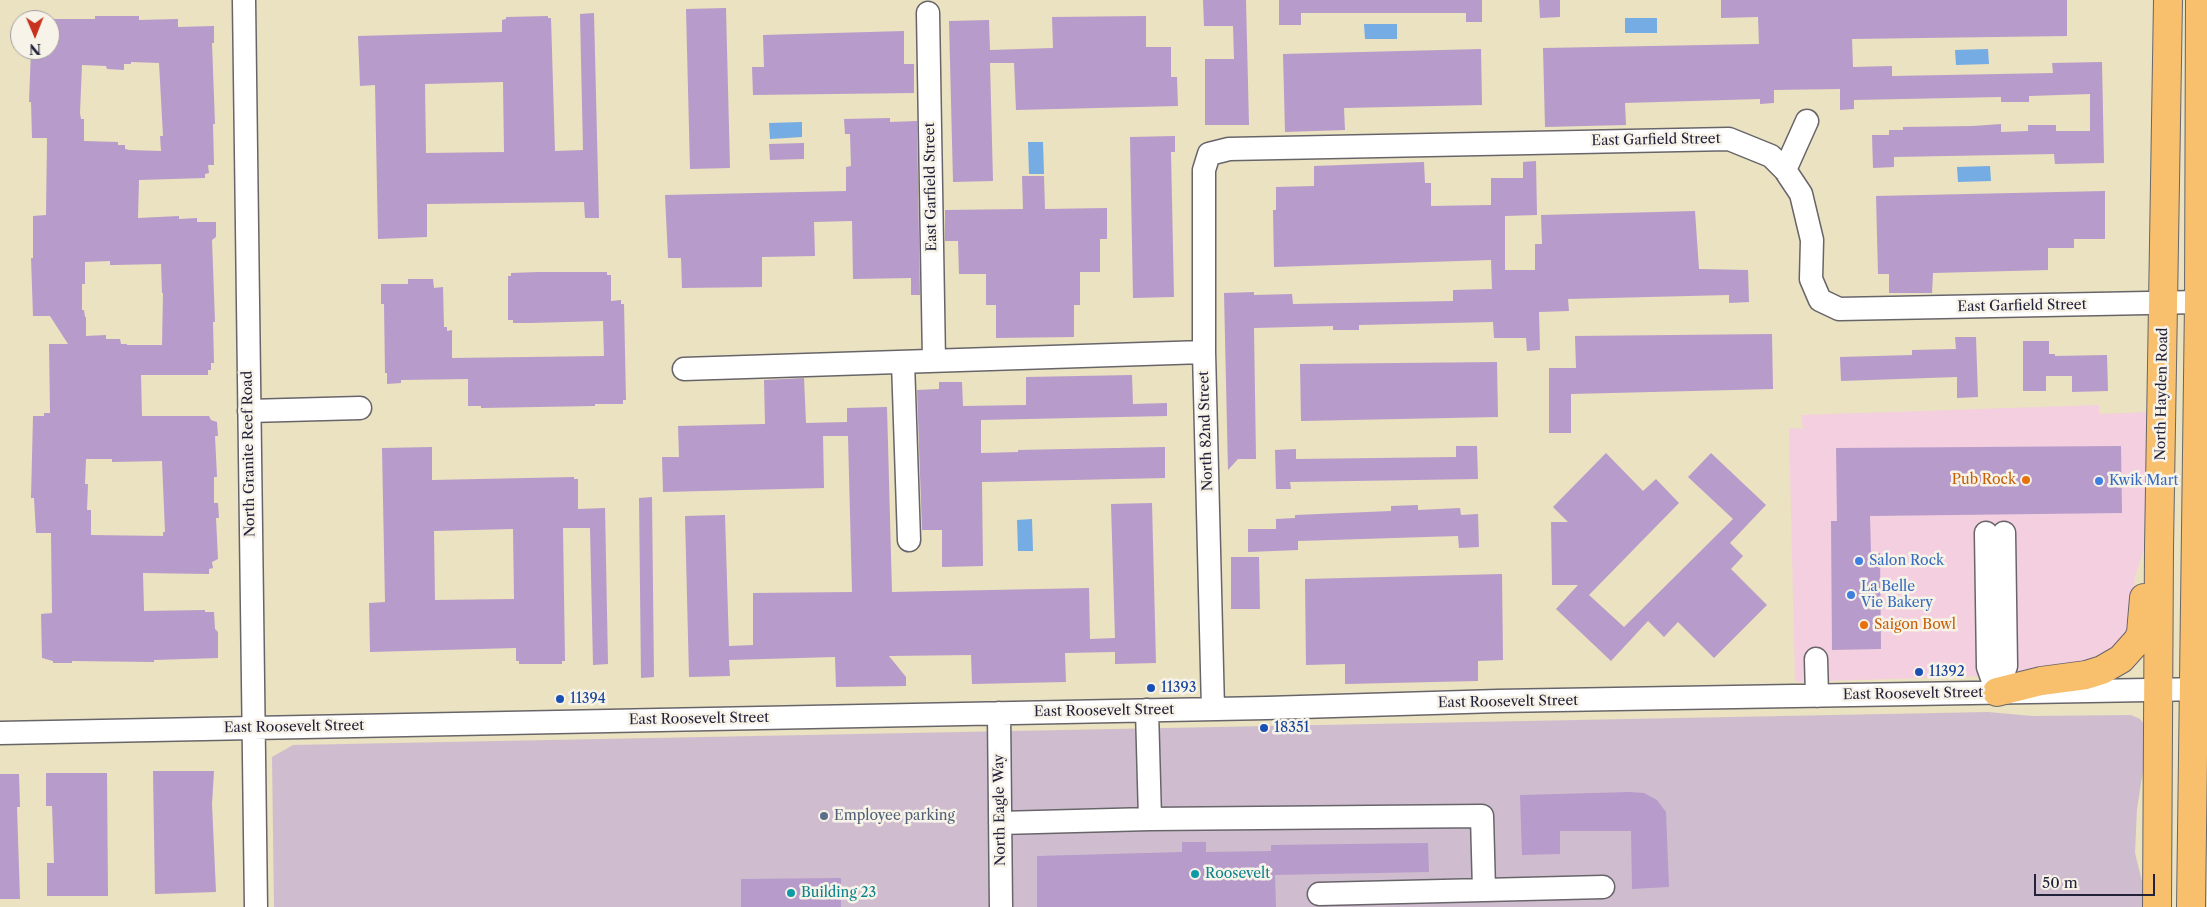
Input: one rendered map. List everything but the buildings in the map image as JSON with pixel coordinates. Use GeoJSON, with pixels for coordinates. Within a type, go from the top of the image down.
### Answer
{"type":"FeatureCollection","features":[{"type":"Feature","properties":{"kind":"main road","name":"North Hayden Road"},"geometry":{"type":"LineString","coordinates":[[2157,907],[2159,547],[2167,9]]}},
{"type":"Feature","properties":{"kind":"main road"},"geometry":{"type":"LineString","coordinates":[[2191,907],[2200,689],[2199,302],[2202,11]]}},
{"type":"Feature","properties":{"kind":"main road"},"geometry":{"type":"LineString","coordinates":[[1997,692],[2041,681],[2086,675],[2102,670],[2129,651],[2141,633],[2144,585],[2159,547]]}},
{"type":"Feature","properties":{"kind":"street","name":"North Granite Reef Road"},"geometry":{"type":"LineString","coordinates":[[244,0],[252,728],[256,829],[256,907]]}},
{"type":"Feature","properties":{"kind":"street"},"geometry":{"type":"LineString","coordinates":[[2167,9],[2202,11]]}},
{"type":"Feature","properties":{"kind":"street","name":"East Garfield Street"},"geometry":{"type":"LineString","coordinates":[[928,13],[934,361]]}},
{"type":"Feature","properties":{"kind":"street"},"geometry":{"type":"LineString","coordinates":[[1785,170],[1807,121]]}},
{"type":"Feature","properties":{"kind":"street","name":"East Garfield Street"},"geometry":{"type":"LineString","coordinates":[[1209,154],[1228,149],[1729,139],[1771,156],[1785,170],[1801,194],[1812,240],[1811,280],[1820,300],[1839,310],[2199,302]]}},
{"type":"Feature","properties":{"kind":"street","name":"North 82nd Street"},"geometry":{"type":"LineString","coordinates":[[1209,154],[1204,170],[1204,352],[1213,709]]}},
{"type":"Feature","properties":{"kind":"street"},"geometry":{"type":"LineString","coordinates":[[684,369],[1204,352]]}},
{"type":"Feature","properties":{"kind":"street"},"geometry":{"type":"LineString","coordinates":[[903,362],[909,540]]}},
{"type":"Feature","properties":{"kind":"street"},"geometry":{"type":"LineString","coordinates":[[249,411],[360,408]]}},
{"type":"Feature","properties":{"kind":"street"},"geometry":{"type":"LineString","coordinates":[[1995,533],[2006,666],[1997,692]]}},
{"type":"Feature","properties":{"kind":"street"},"geometry":{"type":"LineString","coordinates":[[1816,659],[1817,696]]}},
{"type":"Feature","properties":{"kind":"street","name":"East Roosevelt Street"},"geometry":{"type":"LineString","coordinates":[[0,733],[2200,689]]}},
{"type":"Feature","properties":{"kind":"street"},"geometry":{"type":"LineString","coordinates":[[1147,710],[1150,819]]}},
{"type":"Feature","properties":{"kind":"street","name":"North Eagle Way"},"geometry":{"type":"LineString","coordinates":[[999,713],[1001,907]]}},
{"type":"Feature","properties":{"kind":"street"},"geometry":{"type":"LineString","coordinates":[[1000,823],[1150,819],[1482,816],[1484,890]]}},
{"type":"Feature","properties":{"kind":"street"},"geometry":{"type":"LineString","coordinates":[[1319,894],[1603,887]]}},
{"type":"Feature","properties":{"kind":"shaded area"},"geometry":{"type":"Polygon","coordinates":[[[2099,405],[2099,414],[2149,412],[2144,549],[2135,577],[2132,628],[2107,658],[2020,675],[1795,682],[1789,428],[1803,429],[1801,415],[2099,405]]]}},
{"type":"Feature","properties":{"kind":"shaded area"},"geometry":{"type":"Polygon","coordinates":[[[1988,712],[2032,716],[2131,715],[2140,719],[2145,725],[2147,745],[2137,809],[2135,853],[2144,889],[2144,907],[274,907],[272,757],[293,745],[1988,712]]]}},
{"type":"Feature","properties":{"kind":"water"},"geometry":{"type":"Polygon","coordinates":[[[1625,18],[1657,18],[1657,33],[1625,33],[1625,18]]]}},
{"type":"Feature","properties":{"kind":"water"},"geometry":{"type":"Polygon","coordinates":[[[1364,24],[1397,24],[1397,39],[1365,39],[1364,24]]]}},
{"type":"Feature","properties":{"kind":"water"},"geometry":{"type":"Polygon","coordinates":[[[1988,49],[1989,64],[1956,65],[1955,50],[1988,49]]]}},
{"type":"Feature","properties":{"kind":"water"},"geometry":{"type":"Polygon","coordinates":[[[802,122],[802,137],[770,139],[769,123],[802,122]]]}},
{"type":"Feature","properties":{"kind":"water"},"geometry":{"type":"Polygon","coordinates":[[[1028,142],[1043,142],[1044,174],[1029,174],[1028,142]]]}},
{"type":"Feature","properties":{"kind":"water"},"geometry":{"type":"Polygon","coordinates":[[[1990,166],[1991,181],[1958,182],[1957,167],[1990,166]]]}},
{"type":"Feature","properties":{"kind":"water"},"geometry":{"type":"Polygon","coordinates":[[[1032,519],[1033,551],[1018,551],[1017,520],[1032,519]]]}},
{"type":"Feature","properties":{"kind":"place","name":"Pub Rock"},"geometry":{"type":"Point","coordinates":[2026,480]}},
{"type":"Feature","properties":{"kind":"place","name":"Kwik Mart"},"geometry":{"type":"Point","coordinates":[2099,481]}},
{"type":"Feature","properties":{"kind":"place","name":"Salon Rock"},"geometry":{"type":"Point","coordinates":[1859,561]}},
{"type":"Feature","properties":{"kind":"place","name":"La Belle Vie Bakery"},"geometry":{"type":"Point","coordinates":[1851,595]}},
{"type":"Feature","properties":{"kind":"place","name":"Saigon Bowl"},"geometry":{"type":"Point","coordinates":[1864,625]}},
{"type":"Feature","properties":{"kind":"place","name":"11392"},"geometry":{"type":"Point","coordinates":[1919,672]}},
{"type":"Feature","properties":{"kind":"place","name":"11393"},"geometry":{"type":"Point","coordinates":[1151,688]}},
{"type":"Feature","properties":{"kind":"place","name":"11394"},"geometry":{"type":"Point","coordinates":[560,699]}},
{"type":"Feature","properties":{"kind":"place","name":"18351"},"geometry":{"type":"Point","coordinates":[1264,728]}},
{"type":"Feature","properties":{"kind":"place","name":"Employee parking"},"geometry":{"type":"Point","coordinates":[824,816]}},
{"type":"Feature","properties":{"kind":"place","name":"Roosevelt"},"geometry":{"type":"Point","coordinates":[1195,874]}},
{"type":"Feature","properties":{"kind":"place","name":"Building 23"},"geometry":{"type":"Point","coordinates":[791,893]}}]}
